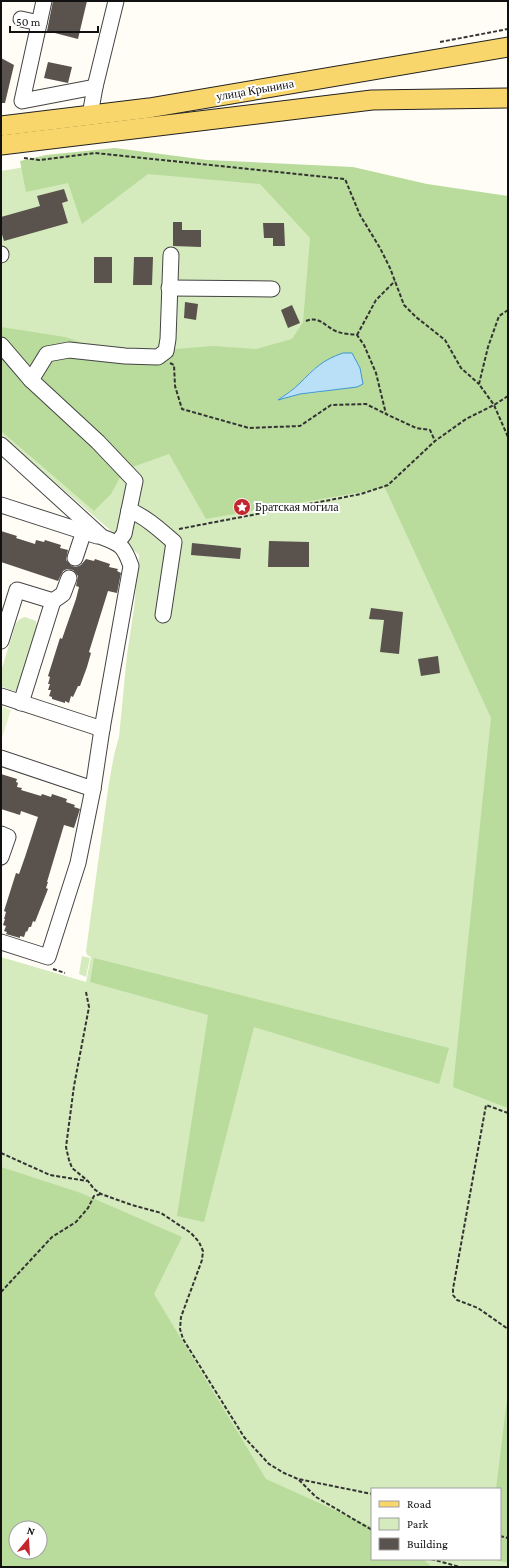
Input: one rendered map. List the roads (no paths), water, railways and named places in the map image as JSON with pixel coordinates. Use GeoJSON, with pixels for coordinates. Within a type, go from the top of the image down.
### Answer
{"type":"FeatureCollection","features":[{"type":"Feature","properties":{"kind":"main road","name":"улица Крынина"},"geometry":{"type":"LineString","coordinates":[[1,126],[149,108],[508,47]]}},
{"type":"Feature","properties":{"kind":"main road","name":"улица Крынина"},"geometry":{"type":"LineString","coordinates":[[1,145],[372,100],[508,98]]}},
{"type":"Feature","properties":{"kind":"street"},"geometry":{"type":"LineString","coordinates":[[44,1],[22,101],[95,87]]}},
{"type":"Feature","properties":{"kind":"street"},"geometry":{"type":"LineString","coordinates":[[90,115],[95,87],[116,1]]}},
{"type":"Feature","properties":{"kind":"street"},"geometry":{"type":"LineString","coordinates":[[22,19],[39,23]]}},
{"type":"Feature","properties":{"kind":"street"},"geometry":{"type":"LineString","coordinates":[[31,380],[47,354],[69,350],[125,356],[158,357],[166,351],[168,339],[171,255]]}},
{"type":"Feature","properties":{"kind":"street"},"geometry":{"type":"LineString","coordinates":[[169,288],[272,289]]}},
{"type":"Feature","properties":{"kind":"street"},"geometry":{"type":"LineString","coordinates":[[1,345],[31,380],[98,442],[134,481],[124,534],[118,543]]}},
{"type":"Feature","properties":{"kind":"street"},"geometry":{"type":"LineString","coordinates":[[1,445],[102,537]]}},
{"type":"Feature","properties":{"kind":"street"},"geometry":{"type":"LineString","coordinates":[[1,505],[118,543],[126,552],[131,566],[102,729],[93,789],[78,863],[48,956],[1,942]]}},
{"type":"Feature","properties":{"kind":"street"},"geometry":{"type":"LineString","coordinates":[[129,510],[138,514],[174,542],[163,615]]}},
{"type":"Feature","properties":{"kind":"street"},"geometry":{"type":"LineString","coordinates":[[75,558],[84,532]]}},
{"type":"Feature","properties":{"kind":"street"},"geometry":{"type":"LineString","coordinates":[[20,703],[53,602],[63,594],[69,578]]}},
{"type":"Feature","properties":{"kind":"street"},"geometry":{"type":"LineString","coordinates":[[1,641],[17,590],[53,602]]}},
{"type":"Feature","properties":{"kind":"street"},"geometry":{"type":"LineString","coordinates":[[1,696],[102,729]]}},
{"type":"Feature","properties":{"kind":"street"},"geometry":{"type":"LineString","coordinates":[[1,758],[93,789]]}},
{"type":"Feature","properties":{"kind":"street"},"geometry":{"type":"LineString","coordinates":[[1,834],[8,837],[1,857]]}},
{"type":"Feature","properties":{"kind":"water"},"geometry":{"type":"Polygon","coordinates":[[[343,353],[352,353],[360,368],[363,384],[357,387],[300,394],[278,400],[319,366],[329,359],[343,353]]]}},
{"type":"Feature","properties":{"kind":"place","name":"Братская могила"},"geometry":{"type":"Point","coordinates":[242,507]}}]}
